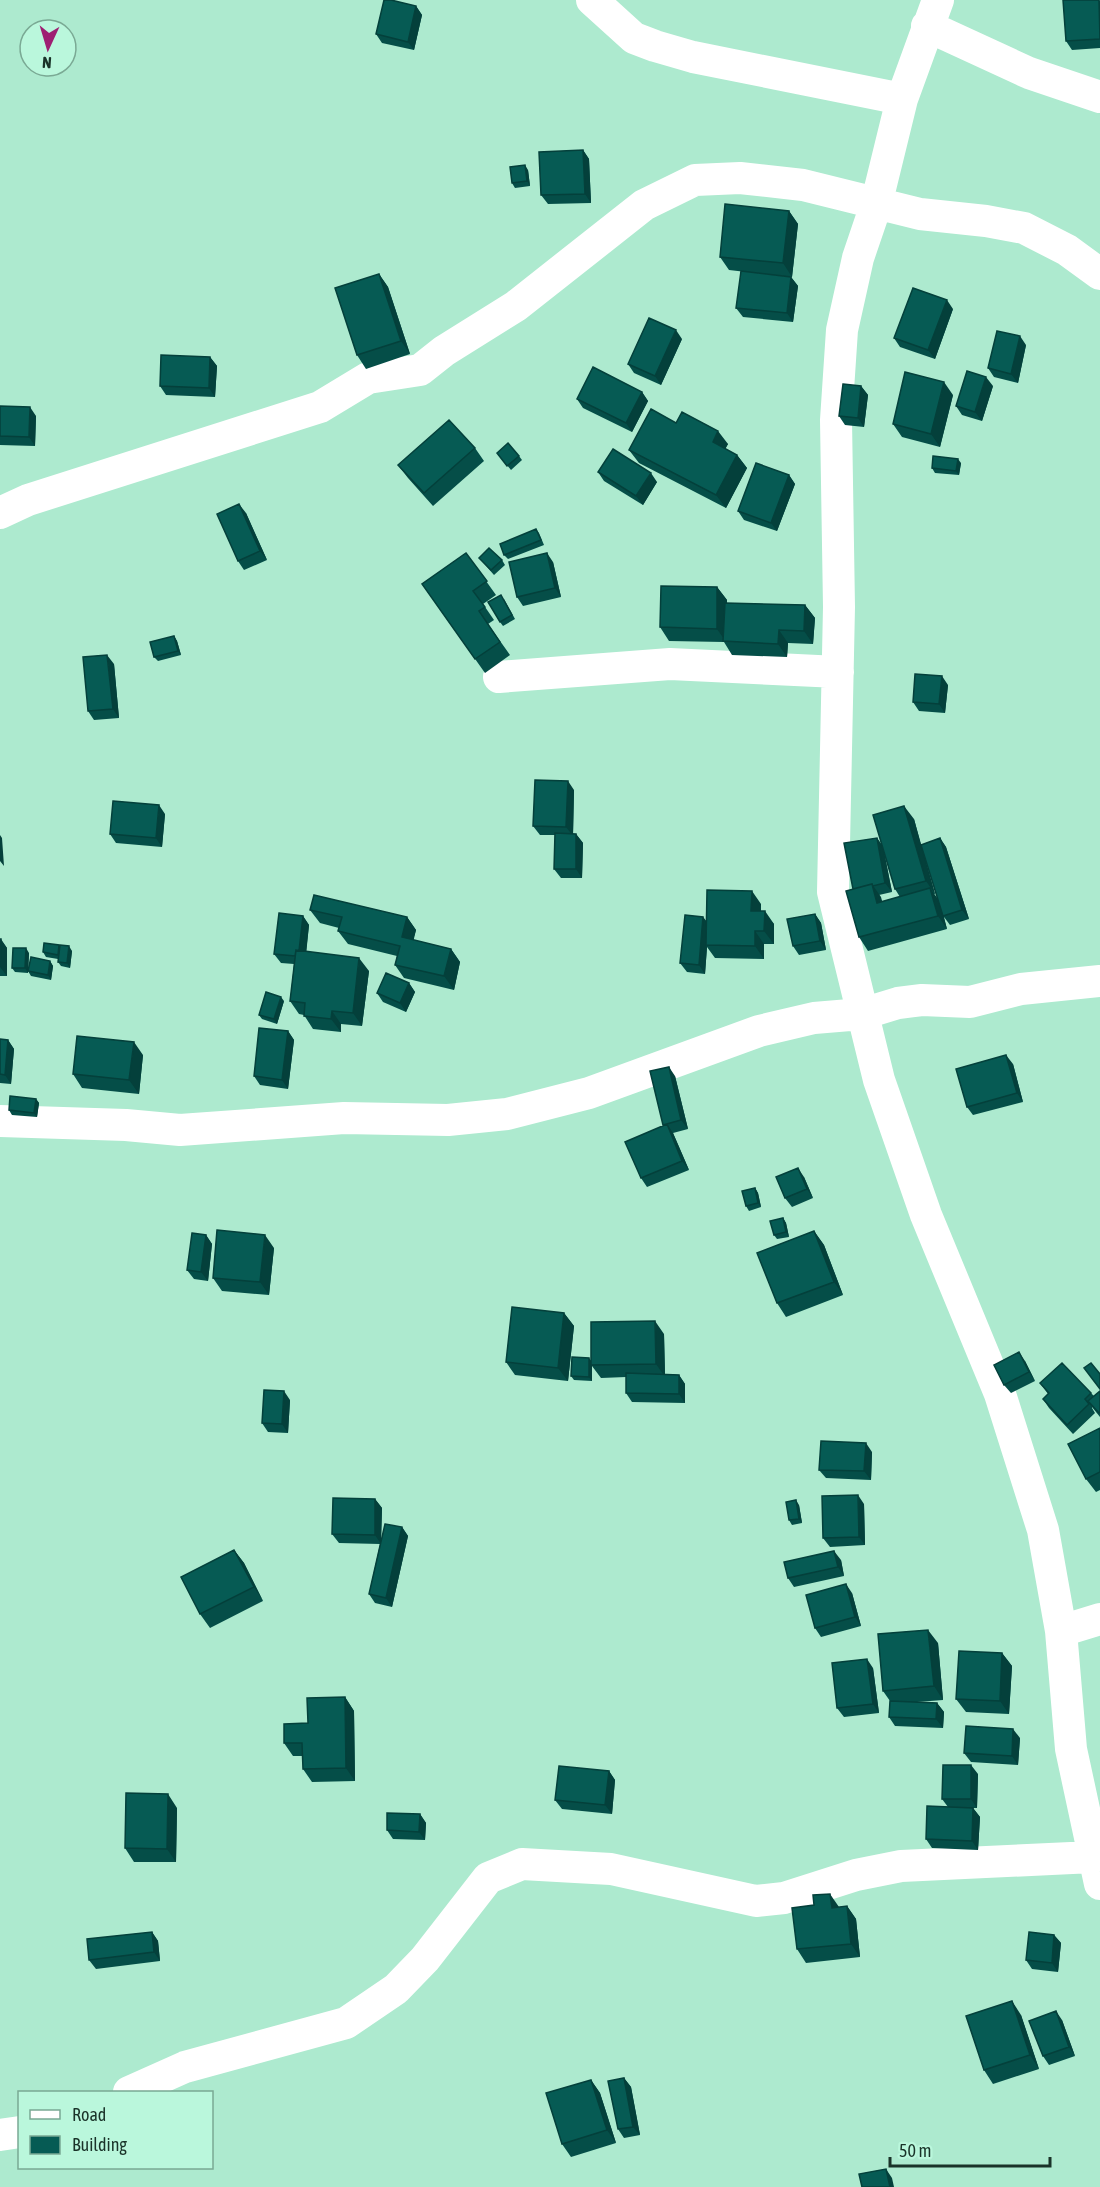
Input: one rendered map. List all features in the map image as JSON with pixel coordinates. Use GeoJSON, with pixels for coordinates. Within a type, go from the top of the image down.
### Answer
{"type":"FeatureCollection","features":[{"type":"Feature","properties":{"kind":"street"},"geometry":{"type":"LineString","coordinates":[[592,0],[633,38],[655,46],[693,57],[902,99]]}},
{"type":"Feature","properties":{"kind":"street"},"geometry":{"type":"LineString","coordinates":[[131,2091],[185,2067],[346,2023],[396,1989],[425,1959],[488,1878],[522,1864],[611,1869],[756,1900],[784,1898],[856,1875],[901,1866],[1096,1870],[1071,1749],[1061,1631],[1043,1530],[1000,1394],[926,1215],[879,1080],[834,892],[838,672],[836,420],[842,330],[858,258],[876,204],[902,99],[933,13],[1029,73],[1100,97]]}},
{"type":"Feature","properties":{"kind":"street"},"geometry":{"type":"LineString","coordinates":[[0,513],[28,500],[320,407],[368,378],[420,370],[444,351],[516,306],[644,205],[695,180],[740,178],[803,185],[920,214],[986,221],[1024,228],[1067,250],[1100,274]]}},
{"type":"Feature","properties":{"kind":"street"},"geometry":{"type":"LineString","coordinates":[[499,677],[670,664],[838,672]]}},
{"type":"Feature","properties":{"kind":"street"},"geometry":{"type":"LineString","coordinates":[[0,1121],[126,1125],[180,1130],[344,1118],[448,1120],[507,1114],[589,1093],[759,1031],[814,1018],[862,1014],[897,1003],[970,1002],[1021,989],[1100,981]]}},
{"type":"Feature","properties":{"kind":"street"},"geometry":{"type":"LineString","coordinates":[[1061,1631],[1100,1619]]}},
{"type":"Feature","properties":{"kind":"street"},"geometry":{"type":"LineString","coordinates":[[0,2135],[18,2132]]}},
{"type":"Feature","properties":{"kind":"building"},"geometry":{"type":"Polygon","coordinates":[[[384,0],[416,6],[408,42],[376,34],[384,0]]]}},
{"type":"Feature","properties":{"kind":"building"},"geometry":{"type":"Polygon","coordinates":[[[1063,0],[1099,0],[1100,39],[1066,41],[1063,0]]]}},
{"type":"Feature","properties":{"kind":"building"},"geometry":{"type":"Polygon","coordinates":[[[583,150],[585,194],[541,195],[539,152],[583,150]]]}},
{"type":"Feature","properties":{"kind":"building"},"geometry":{"type":"Polygon","coordinates":[[[525,165],[527,181],[512,183],[510,167],[525,165]]]}},
{"type":"Feature","properties":{"kind":"building"},"geometry":{"type":"Polygon","coordinates":[[[725,204],[789,211],[783,263],[720,257],[725,204]]]}},
{"type":"Feature","properties":{"kind":"building"},"geometry":{"type":"Polygon","coordinates":[[[741,271],[791,277],[787,313],[736,308],[741,271]]]}},
{"type":"Feature","properties":{"kind":"building"},"geometry":{"type":"Polygon","coordinates":[[[379,274],[401,341],[357,355],[335,288],[379,274]]]}},
{"type":"Feature","properties":{"kind":"building"},"geometry":{"type":"Polygon","coordinates":[[[913,288],[947,300],[928,350],[894,338],[913,288]]]}},
{"type":"Feature","properties":{"kind":"building"},"geometry":{"type":"Polygon","coordinates":[[[649,318],[676,330],[655,376],[628,364],[649,318]]]}},
{"type":"Feature","properties":{"kind":"building"},"geometry":{"type":"Polygon","coordinates":[[[997,331],[1020,336],[1011,374],[988,368],[997,331]]]}},
{"type":"Feature","properties":{"kind":"building"},"geometry":{"type":"Polygon","coordinates":[[[161,355],[210,357],[209,388],[160,386],[161,355]]]}},
{"type":"Feature","properties":{"kind":"building"},"geometry":{"type":"Polygon","coordinates":[[[593,367],[642,392],[626,423],[577,399],[593,367]]]}},
{"type":"Feature","properties":{"kind":"building"},"geometry":{"type":"Polygon","coordinates":[[[967,371],[986,377],[975,412],[956,406],[967,371]]]}},
{"type":"Feature","properties":{"kind":"building"},"geometry":{"type":"Polygon","coordinates":[[[905,372],[944,382],[931,434],[893,424],[905,372]]]}},
{"type":"Feature","properties":{"kind":"building"},"geometry":{"type":"Polygon","coordinates":[[[843,384],[861,386],[858,418],[839,416],[843,384]]]}},
{"type":"Feature","properties":{"kind":"building"},"geometry":{"type":"Polygon","coordinates":[[[0,406],[30,407],[29,437],[0,436],[0,406]]]}},
{"type":"Feature","properties":{"kind":"building"},"geometry":{"type":"Polygon","coordinates":[[[651,409],[676,423],[682,412],[718,431],[713,442],[737,455],[716,495],[629,450],[651,409]]]}},
{"type":"Feature","properties":{"kind":"building"},"geometry":{"type":"Polygon","coordinates":[[[449,420],[475,448],[424,493],[398,465],[449,420]]]}},
{"type":"Feature","properties":{"kind":"building"},"geometry":{"type":"Polygon","coordinates":[[[508,443],[519,456],[507,466],[497,453],[508,443]]]}},
{"type":"Feature","properties":{"kind":"building"},"geometry":{"type":"Polygon","coordinates":[[[613,449],[651,473],[636,496],[598,472],[613,449]]]}},
{"type":"Feature","properties":{"kind":"building"},"geometry":{"type":"Polygon","coordinates":[[[933,456],[958,459],[956,471],[932,468],[933,456]]]}},
{"type":"Feature","properties":{"kind":"building"},"geometry":{"type":"Polygon","coordinates":[[[756,463],[789,475],[771,523],[738,511],[756,463]]]}},
{"type":"Feature","properties":{"kind":"building"},"geometry":{"type":"Polygon","coordinates":[[[239,504],[260,551],[238,561],[217,514],[239,504]]]}},
{"type":"Feature","properties":{"kind":"building"},"geometry":{"type":"Polygon","coordinates":[[[536,529],[541,540],[504,555],[500,544],[536,529]]]}},
{"type":"Feature","properties":{"kind":"building"},"geometry":{"type":"Polygon","coordinates":[[[489,548],[502,560],[491,570],[479,558],[489,548]]]}},
{"type":"Feature","properties":{"kind":"building"},"geometry":{"type":"Polygon","coordinates":[[[466,553],[487,581],[473,591],[485,607],[479,611],[500,642],[475,659],[422,584],[466,553]]]}},
{"type":"Feature","properties":{"kind":"building"},"geometry":{"type":"Polygon","coordinates":[[[547,553],[555,588],[517,597],[509,562],[547,553]]]}},
{"type":"Feature","properties":{"kind":"building"},"geometry":{"type":"Polygon","coordinates":[[[661,586],[717,587],[717,629],[660,627],[661,586]]]}},
{"type":"Feature","properties":{"kind":"building"},"geometry":{"type":"Polygon","coordinates":[[[501,595],[512,615],[500,622],[488,602],[501,595]]]}},
{"type":"Feature","properties":{"kind":"building"},"geometry":{"type":"Polygon","coordinates":[[[725,603],[805,605],[804,631],[779,630],[778,644],[723,641],[725,603]]]}},
{"type":"Feature","properties":{"kind":"building"},"geometry":{"type":"Polygon","coordinates":[[[174,636],[178,651],[154,657],[150,642],[174,636]]]}},
{"type":"Feature","properties":{"kind":"building"},"geometry":{"type":"Polygon","coordinates":[[[107,655],[113,709],[88,711],[83,657],[107,655]]]}},
{"type":"Feature","properties":{"kind":"building"},"geometry":{"type":"Polygon","coordinates":[[[915,674],[942,676],[939,704],[913,702],[915,674]]]}},
{"type":"Feature","properties":{"kind":"building"},"geometry":{"type":"Polygon","coordinates":[[[535,780],[568,781],[566,827],[533,826],[535,780]]]}},
{"type":"Feature","properties":{"kind":"building"},"geometry":{"type":"Polygon","coordinates":[[[113,801],[159,805],[156,838],[110,834],[113,801]]]}},
{"type":"Feature","properties":{"kind":"building"},"geometry":{"type":"Polygon","coordinates":[[[904,806],[926,881],[895,889],[873,815],[904,806]]]}},
{"type":"Feature","properties":{"kind":"building"},"geometry":{"type":"Polygon","coordinates":[[[555,833],[576,834],[576,869],[554,869],[555,833]]]}},
{"type":"Feature","properties":{"kind":"building"},"geometry":{"type":"Polygon","coordinates":[[[877,838],[885,883],[853,889],[844,843],[877,838]]]}},
{"type":"Feature","properties":{"kind":"building"},"geometry":{"type":"Polygon","coordinates":[[[940,838],[962,910],[943,916],[921,845],[940,838]]]}},
{"type":"Feature","properties":{"kind":"building"},"geometry":{"type":"Polygon","coordinates":[[[872,884],[877,903],[930,888],[938,916],[859,937],[846,891],[872,884]]]}},
{"type":"Feature","properties":{"kind":"building"},"geometry":{"type":"Polygon","coordinates":[[[707,890],[752,891],[751,911],[765,911],[764,931],[755,931],[755,946],[706,945],[707,890]]]}},
{"type":"Feature","properties":{"kind":"building"},"geometry":{"type":"Polygon","coordinates":[[[314,895],[407,917],[402,937],[451,949],[444,976],[395,965],[400,946],[338,931],[342,917],[310,910],[314,895]]]}},
{"type":"Feature","properties":{"kind":"building"},"geometry":{"type":"Polygon","coordinates":[[[279,913],[303,916],[299,951],[296,950],[295,956],[274,954],[279,913]]]}},
{"type":"Feature","properties":{"kind":"building"},"geometry":{"type":"Polygon","coordinates":[[[815,914],[820,941],[793,946],[787,919],[815,914]]]}},
{"type":"Feature","properties":{"kind":"building"},"geometry":{"type":"Polygon","coordinates":[[[685,915],[703,917],[699,965],[680,963],[685,915]]]}},
{"type":"Feature","properties":{"kind":"building"},"geometry":{"type":"Polygon","coordinates":[[[44,943],[59,945],[58,955],[43,952],[44,943]]]}},
{"type":"Feature","properties":{"kind":"building"},"geometry":{"type":"Polygon","coordinates":[[[60,945],[69,946],[67,963],[58,962],[60,945]]]}},
{"type":"Feature","properties":{"kind":"building"},"geometry":{"type":"Polygon","coordinates":[[[13,948],[26,948],[25,968],[12,968],[13,948]]]}},
{"type":"Feature","properties":{"kind":"building"},"geometry":{"type":"Polygon","coordinates":[[[296,950],[359,958],[353,1013],[332,1011],[331,1019],[304,1016],[305,1003],[290,1001],[296,950]]]}},
{"type":"Feature","properties":{"kind":"building"},"geometry":{"type":"Polygon","coordinates":[[[31,957],[50,961],[48,975],[28,971],[31,957]]]}},
{"type":"Feature","properties":{"kind":"building"},"geometry":{"type":"Polygon","coordinates":[[[386,973],[409,983],[400,1003],[377,993],[386,973]]]}},
{"type":"Feature","properties":{"kind":"building"},"geometry":{"type":"Polygon","coordinates":[[[266,992],[281,997],[274,1019],[259,1015],[266,992]]]}},
{"type":"Feature","properties":{"kind":"building"},"geometry":{"type":"Polygon","coordinates":[[[259,1028],[288,1031],[282,1080],[254,1076],[259,1028]]]}},
{"type":"Feature","properties":{"kind":"building"},"geometry":{"type":"Polygon","coordinates":[[[77,1036],[134,1042],[129,1080],[73,1074],[77,1036]]]}},
{"type":"Feature","properties":{"kind":"building"},"geometry":{"type":"Polygon","coordinates":[[[0,1039],[8,1040],[5,1075],[0,1074],[0,1039]]]}},
{"type":"Feature","properties":{"kind":"building"},"geometry":{"type":"Polygon","coordinates":[[[1006,1055],[1017,1093],[967,1107],[956,1069],[1006,1055]]]}},
{"type":"Feature","properties":{"kind":"building"},"geometry":{"type":"Polygon","coordinates":[[[669,1067],[681,1120],[663,1125],[650,1071],[669,1067]]]}},
{"type":"Feature","properties":{"kind":"building"},"geometry":{"type":"Polygon","coordinates":[[[10,1096],[36,1099],[34,1113],[9,1110],[10,1096]]]}},
{"type":"Feature","properties":{"kind":"building"},"geometry":{"type":"Polygon","coordinates":[[[667,1124],[682,1161],[641,1178],[625,1142],[667,1124]]]}},
{"type":"Feature","properties":{"kind":"building"},"geometry":{"type":"Polygon","coordinates":[[[798,1168],[807,1189],[785,1198],[776,1177],[798,1168]]]}},
{"type":"Feature","properties":{"kind":"building"},"geometry":{"type":"Polygon","coordinates":[[[755,1188],[758,1203],[746,1206],[742,1191],[755,1188]]]}},
{"type":"Feature","properties":{"kind":"building"},"geometry":{"type":"Polygon","coordinates":[[[783,1218],[786,1232],[774,1235],[770,1221],[783,1218]]]}},
{"type":"Feature","properties":{"kind":"building"},"geometry":{"type":"Polygon","coordinates":[[[217,1230],[265,1235],[260,1282],[213,1278],[217,1230]]]}},
{"type":"Feature","properties":{"kind":"building"},"geometry":{"type":"Polygon","coordinates":[[[814,1231],[834,1282],[777,1303],[757,1253],[814,1231]]]}},
{"type":"Feature","properties":{"kind":"building"},"geometry":{"type":"Polygon","coordinates":[[[192,1233],[206,1235],[201,1272],[187,1270],[192,1233]]]}},
{"type":"Feature","properties":{"kind":"building"},"geometry":{"type":"Polygon","coordinates":[[[512,1307],[564,1313],[558,1368],[506,1362],[512,1307]]]}},
{"type":"Feature","properties":{"kind":"building"},"geometry":{"type":"Polygon","coordinates":[[[655,1321],[656,1364],[591,1365],[591,1322],[655,1321]]]}},
{"type":"Feature","properties":{"kind":"building"},"geometry":{"type":"Polygon","coordinates":[[[1019,1352],[1029,1372],[1004,1385],[994,1365],[1019,1352]]]}},
{"type":"Feature","properties":{"kind":"building"},"geometry":{"type":"Polygon","coordinates":[[[572,1357],[589,1358],[589,1377],[571,1376],[572,1357]]]}},
{"type":"Feature","properties":{"kind":"building"},"geometry":{"type":"Polygon","coordinates":[[[1062,1363],[1091,1393],[1085,1399],[1089,1404],[1067,1425],[1043,1399],[1049,1393],[1040,1383],[1062,1363]]]}},
{"type":"Feature","properties":{"kind":"building"},"geometry":{"type":"Polygon","coordinates":[[[1091,1363],[1100,1374],[1100,1389],[1084,1368],[1091,1363]]]}},
{"type":"Feature","properties":{"kind":"building"},"geometry":{"type":"Polygon","coordinates":[[[626,1373],[679,1375],[679,1394],[626,1393],[626,1373]]]}},
{"type":"Feature","properties":{"kind":"building"},"geometry":{"type":"Polygon","coordinates":[[[264,1390],[284,1391],[282,1424],[262,1423],[264,1390]]]}},
{"type":"Feature","properties":{"kind":"building"},"geometry":{"type":"Polygon","coordinates":[[[1100,1391],[1100,1412],[1099,1413],[1088,1401],[1100,1391]]]}},
{"type":"Feature","properties":{"kind":"building"},"geometry":{"type":"Polygon","coordinates":[[[1100,1428],[1100,1472],[1086,1479],[1068,1444],[1100,1428]]]}},
{"type":"Feature","properties":{"kind":"building"},"geometry":{"type":"Polygon","coordinates":[[[821,1441],[866,1443],[864,1471],[819,1470],[821,1441]]]}},
{"type":"Feature","properties":{"kind":"building"},"geometry":{"type":"Polygon","coordinates":[[[858,1495],[859,1537],[823,1538],[822,1496],[858,1495]]]}},
{"type":"Feature","properties":{"kind":"building"},"geometry":{"type":"Polygon","coordinates":[[[333,1498],[375,1499],[375,1535],[332,1534],[333,1498]]]}},
{"type":"Feature","properties":{"kind":"building"},"geometry":{"type":"Polygon","coordinates":[[[796,1500],[799,1519],[789,1520],[786,1502],[796,1500]]]}},
{"type":"Feature","properties":{"kind":"building"},"geometry":{"type":"Polygon","coordinates":[[[385,1524],[402,1527],[386,1598],[369,1594],[385,1524]]]}},
{"type":"Feature","properties":{"kind":"building"},"geometry":{"type":"Polygon","coordinates":[[[234,1550],[254,1587],[200,1614],[181,1577],[234,1550]]]}},
{"type":"Feature","properties":{"kind":"building"},"geometry":{"type":"Polygon","coordinates":[[[834,1551],[838,1567],[788,1578],[784,1562],[834,1551]]]}},
{"type":"Feature","properties":{"kind":"building"},"geometry":{"type":"Polygon","coordinates":[[[846,1584],[855,1617],[815,1628],[806,1595],[846,1584]]]}},
{"type":"Feature","properties":{"kind":"building"},"geometry":{"type":"Polygon","coordinates":[[[928,1630],[934,1686],[883,1691],[878,1634],[928,1630]]]}},
{"type":"Feature","properties":{"kind":"building"},"geometry":{"type":"Polygon","coordinates":[[[959,1651],[1002,1653],[1000,1701],[956,1699],[959,1651]]]}},
{"type":"Feature","properties":{"kind":"building"},"geometry":{"type":"Polygon","coordinates":[[[867,1659],[873,1704],[837,1708],[832,1663],[867,1659]]]}},
{"type":"Feature","properties":{"kind":"building"},"geometry":{"type":"Polygon","coordinates":[[[345,1697],[346,1768],[303,1769],[302,1743],[284,1743],[284,1724],[308,1723],[307,1698],[345,1697]]]}},
{"type":"Feature","properties":{"kind":"building"},"geometry":{"type":"Polygon","coordinates":[[[890,1701],[937,1703],[936,1719],[889,1717],[890,1701]]]}},
{"type":"Feature","properties":{"kind":"building"},"geometry":{"type":"Polygon","coordinates":[[[966,1726],[1013,1729],[1012,1756],[964,1753],[966,1726]]]}},
{"type":"Feature","properties":{"kind":"building"},"geometry":{"type":"Polygon","coordinates":[[[943,1765],[971,1765],[971,1799],[942,1799],[943,1765]]]}},
{"type":"Feature","properties":{"kind":"building"},"geometry":{"type":"Polygon","coordinates":[[[559,1766],[609,1771],[605,1805],[555,1800],[559,1766]]]}},
{"type":"Feature","properties":{"kind":"building"},"geometry":{"type":"Polygon","coordinates":[[[126,1793],[168,1794],[167,1849],[125,1848],[126,1793]]]}},
{"type":"Feature","properties":{"kind":"building"},"geometry":{"type":"Polygon","coordinates":[[[927,1806],[973,1808],[972,1841],[926,1839],[927,1806]]]}},
{"type":"Feature","properties":{"kind":"building"},"geometry":{"type":"Polygon","coordinates":[[[387,1813],[420,1814],[419,1832],[387,1830],[387,1813]]]}},
{"type":"Feature","properties":{"kind":"building"},"geometry":{"type":"Polygon","coordinates":[[[830,1894],[832,1908],[847,1906],[851,1944],[797,1949],[792,1908],[814,1905],[813,1895],[830,1894]]]}},
{"type":"Feature","properties":{"kind":"building"},"geometry":{"type":"Polygon","coordinates":[[[152,1932],[154,1952],[89,1960],[87,1939],[152,1932]]]}},
{"type":"Feature","properties":{"kind":"building"},"geometry":{"type":"Polygon","coordinates":[[[1029,1932],[1054,1935],[1052,1963],[1026,1960],[1029,1932]]]}},
{"type":"Feature","properties":{"kind":"building"},"geometry":{"type":"Polygon","coordinates":[[[1012,2001],[1030,2055],[984,2070],[966,2016],[1012,2001]]]}},
{"type":"Feature","properties":{"kind":"building"},"geometry":{"type":"Polygon","coordinates":[[[1056,2011],[1069,2047],[1043,2056],[1029,2021],[1056,2011]]]}},
{"type":"Feature","properties":{"kind":"building"},"geometry":{"type":"Polygon","coordinates":[[[624,2078],[633,2127],[618,2129],[608,2081],[624,2078]]]}},
{"type":"Feature","properties":{"kind":"building"},"geometry":{"type":"Polygon","coordinates":[[[591,2080],[607,2130],[562,2144],[546,2093],[591,2080]]]}},
{"type":"Feature","properties":{"kind":"building"},"geometry":{"type":"Polygon","coordinates":[[[886,2169],[890,2187],[862,2187],[859,2174],[886,2169]]]}}]}
